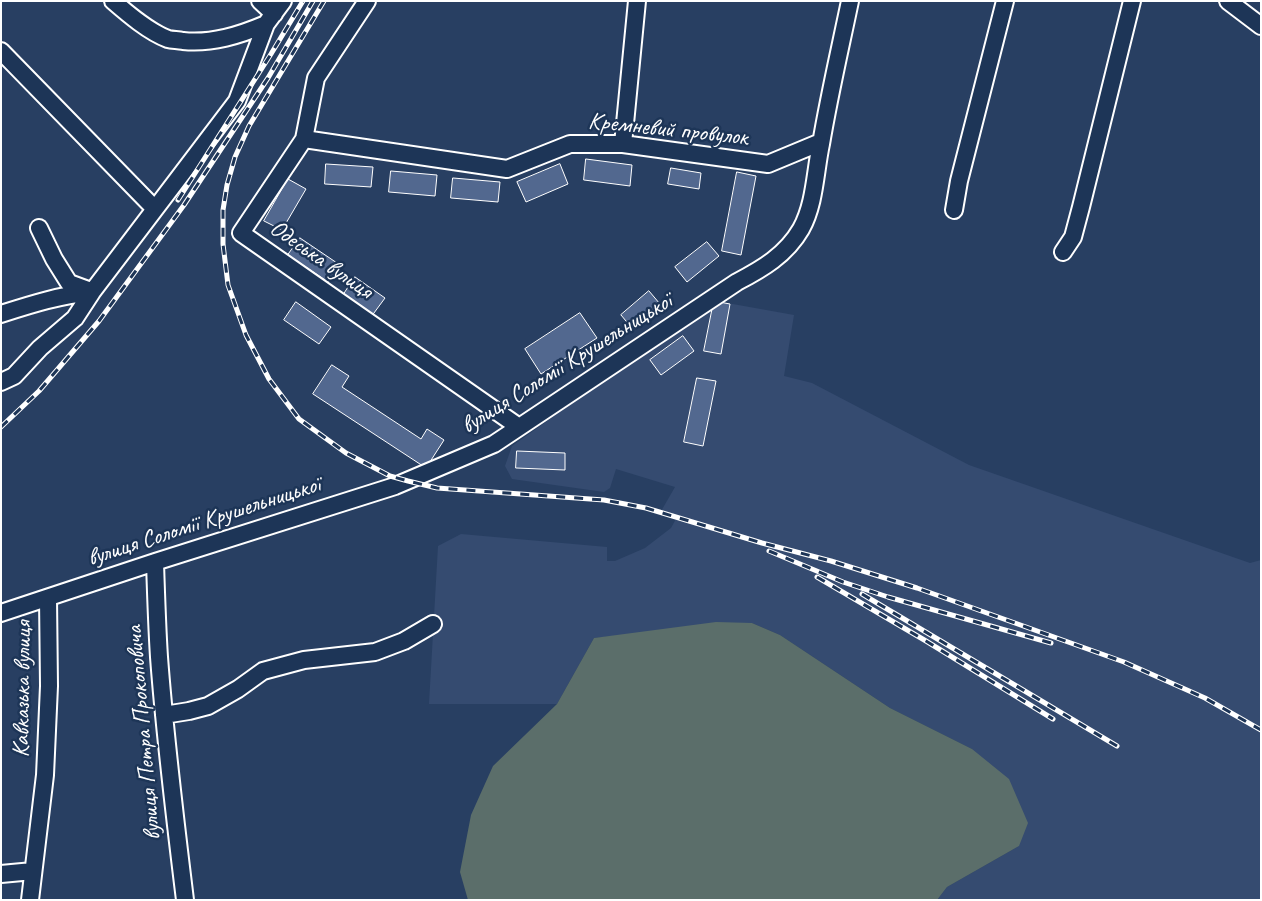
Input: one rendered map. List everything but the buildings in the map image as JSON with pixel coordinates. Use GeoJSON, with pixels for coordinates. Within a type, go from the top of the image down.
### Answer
{"type":"FeatureCollection","features":[{"type":"Feature","properties":{"kind":"street"},"geometry":{"type":"LineString","coordinates":[[113,1],[134,20],[168,39],[197,42],[244,34],[275,13]]}},
{"type":"Feature","properties":{"kind":"street"},"geometry":{"type":"LineString","coordinates":[[260,1],[275,13]]}},
{"type":"Feature","properties":{"kind":"street","name":"Одеська вулиця"},"geometry":{"type":"LineString","coordinates":[[367,1],[316,78],[304,139],[241,233],[519,427]]}},
{"type":"Feature","properties":{"kind":"street"},"geometry":{"type":"LineString","coordinates":[[623,144],[637,1]]}},
{"type":"Feature","properties":{"kind":"street","name":"вулиця Соломії Крушельницької"},"geometry":{"type":"LineString","coordinates":[[1,613],[395,486],[494,444],[737,282],[764,268],[787,249],[800,230],[809,211],[850,1]]}},
{"type":"Feature","properties":{"kind":"street"},"geometry":{"type":"LineString","coordinates":[[954,210],[959,181],[1004,1]]}},
{"type":"Feature","properties":{"kind":"street"},"geometry":{"type":"LineString","coordinates":[[1063,252],[1073,238],[1082,208],[1132,1]]}},
{"type":"Feature","properties":{"kind":"street"},"geometry":{"type":"LineString","coordinates":[[1228,1],[1261,26]]}},
{"type":"Feature","properties":{"kind":"street"},"geometry":{"type":"LineString","coordinates":[[1,382],[14,376],[40,348],[75,318],[92,292],[237,101],[275,13]]}},
{"type":"Feature","properties":{"kind":"street"},"geometry":{"type":"LineString","coordinates":[[1,51],[155,209]]}},
{"type":"Feature","properties":{"kind":"street","name":"Кремневий провулок"},"geometry":{"type":"LineString","coordinates":[[304,139],[507,169],[570,144],[623,144],[768,164],[821,142]]}},
{"type":"Feature","properties":{"kind":"street"},"geometry":{"type":"LineString","coordinates":[[39,228],[54,259],[69,283],[92,292]]}},
{"type":"Feature","properties":{"kind":"street"},"geometry":{"type":"LineString","coordinates":[[1,314],[44,300],[92,292]]}},
{"type":"Feature","properties":{"kind":"street","name":"вулиця Петра Прокоповича"},"geometry":{"type":"LineString","coordinates":[[155,562],[159,656],[169,774],[185,900]]}},
{"type":"Feature","properties":{"kind":"street","name":"Кавказька вулиця"},"geometry":{"type":"LineString","coordinates":[[30,900],[45,775],[49,686],[48,598]]}},
{"type":"Feature","properties":{"kind":"street"},"geometry":{"type":"LineString","coordinates":[[164,715],[189,712],[208,706],[263,672],[304,660],[375,652],[404,641],[433,624]]}},
{"type":"Feature","properties":{"kind":"street"},"geometry":{"type":"LineString","coordinates":[[1,874],[33,871]]}},
{"type":"Feature","properties":{"kind":"shaded area"},"geometry":{"type":"Polygon","coordinates":[[[716,301],[794,315],[784,376],[812,383],[969,465],[1250,563],[1261,560],[1261,900],[937,900],[947,887],[1019,846],[972,749],[890,708],[780,635],[752,623],[594,638],[557,704],[429,704],[438,546],[461,534],[607,547],[607,561],[615,561],[645,548],[671,528],[677,517],[660,513],[675,487],[616,469],[610,488],[604,492],[512,479],[505,466],[512,446],[716,301]]]}},
{"type":"Feature","properties":{"kind":"shaded area"},"geometry":{"type":"Polygon","coordinates":[[[716,622],[752,623],[780,635],[890,708],[972,749],[1009,779],[1028,823],[1019,846],[947,887],[937,900],[468,900],[460,872],[471,815],[493,766],[557,704],[594,638],[716,622]]]}},
{"type":"Feature","properties":{"kind":"railway"},"geometry":{"type":"LineString","coordinates":[[178,200],[303,1]]}},
{"type":"Feature","properties":{"kind":"railway"},"geometry":{"type":"LineString","coordinates":[[1,427],[39,391],[99,321],[184,205],[268,78],[313,1]]}},
{"type":"Feature","properties":{"kind":"railway"},"geometry":{"type":"LineString","coordinates":[[324,1],[249,126],[235,157],[227,185],[223,210],[223,244],[228,285],[246,335],[269,379],[299,419],[346,453],[390,476],[408,481],[437,488],[604,500],[646,508],[762,543],[831,561],[917,588],[1124,662],[1205,698],[1261,730]]}},
{"type":"Feature","properties":{"kind":"railway"},"geometry":{"type":"LineString","coordinates":[[769,551],[843,582],[888,597],[1051,643]]}},
{"type":"Feature","properties":{"kind":"railway"},"geometry":{"type":"LineString","coordinates":[[817,577],[1053,719]]}},
{"type":"Feature","properties":{"kind":"railway"},"geometry":{"type":"LineString","coordinates":[[862,594],[1117,746]]}}]}
